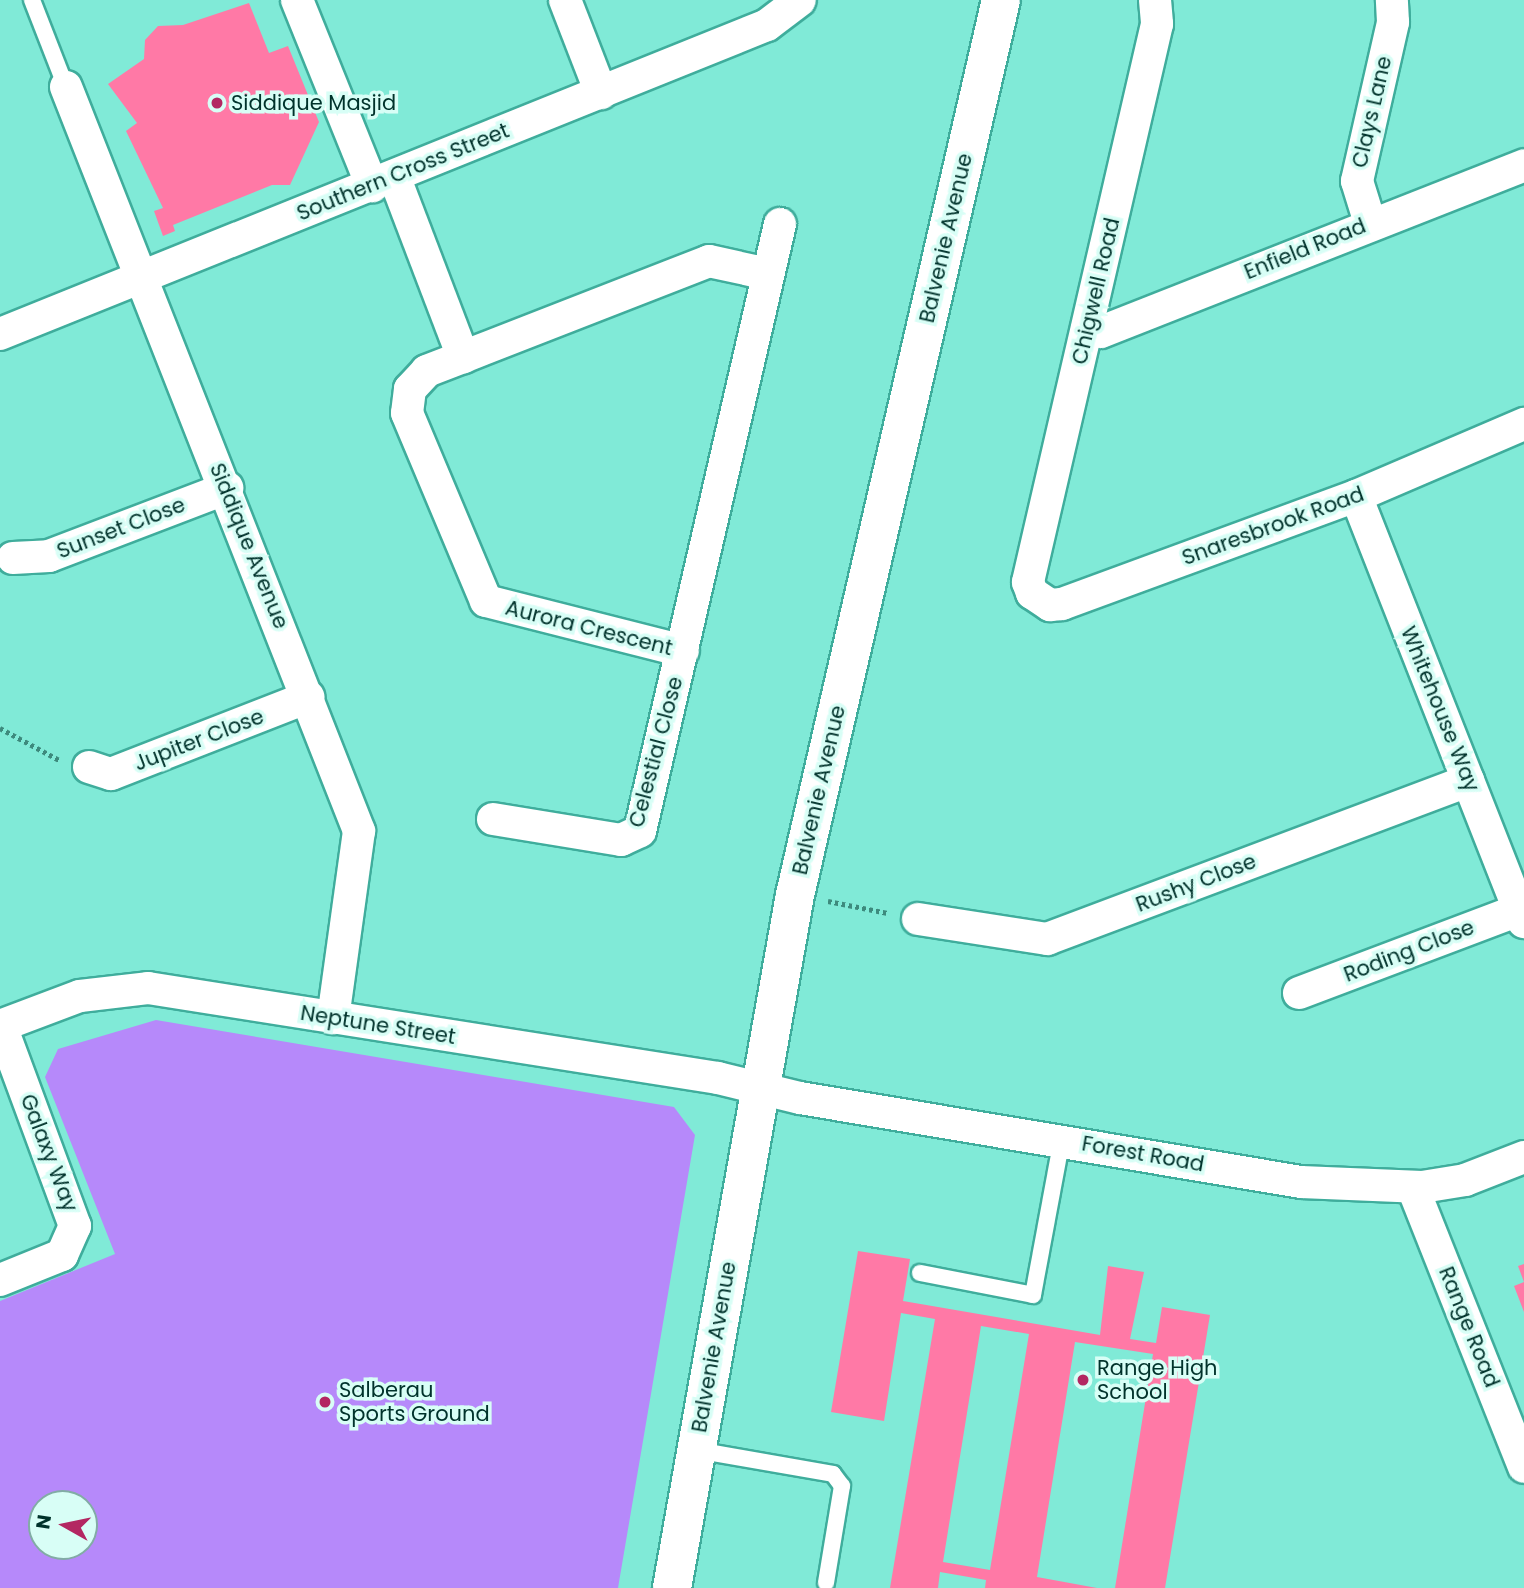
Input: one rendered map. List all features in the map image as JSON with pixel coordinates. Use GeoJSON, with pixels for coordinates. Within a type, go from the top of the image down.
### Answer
{"type":"FeatureCollection","features":[{"type":"Feature","properties":{"kind":"street"},"geometry":{"type":"LineString","coordinates":[[297,0],[463,357]]}},
{"type":"Feature","properties":{"kind":"street"},"geometry":{"type":"LineString","coordinates":[[565,0],[601,93]]}},
{"type":"Feature","properties":{"kind":"street","name":"Southern Cross Street"},"geometry":{"type":"LineString","coordinates":[[0,334],[767,25],[800,0]]}},
{"type":"Feature","properties":{"kind":"street","name":"Balvenie Avenue"},"geometry":{"type":"LineString","coordinates":[[672,1588],[795,895],[1001,0]]}},
{"type":"Feature","properties":{"kind":"street","name":"Chigwell Road"},"geometry":{"type":"LineString","coordinates":[[1028,582],[1157,24],[1155,0]]}},
{"type":"Feature","properties":{"kind":"street","name":"Clays Lane"},"geometry":{"type":"LineString","coordinates":[[1370,223],[1357,181],[1393,22],[1392,0]]}},
{"type":"Feature","properties":{"kind":"street","name":"Siddique Avenue"},"geometry":{"type":"LineString","coordinates":[[66,86],[227,488],[359,831],[333,1018]]}},
{"type":"Feature","properties":{"kind":"street","name":"Enfield Road"},"geometry":{"type":"LineString","coordinates":[[1087,328],[1101,331],[1370,223],[1524,165]]}},
{"type":"Feature","properties":{"kind":"street","name":"Aurora Crescent"},"geometry":{"type":"LineString","coordinates":[[768,274],[709,261],[426,371],[410,389],[407,414],[486,601],[683,651],[780,224]]}},
{"type":"Feature","properties":{"kind":"street","name":"Snaresbrook Road"},"geometry":{"type":"LineString","coordinates":[[1028,582],[1038,599],[1062,604],[1356,496],[1524,424]]}},
{"type":"Feature","properties":{"kind":"street","name":"Sunset Close"},"geometry":{"type":"LineString","coordinates":[[13,558],[49,556],[227,488]]}},
{"type":"Feature","properties":{"kind":"street","name":"Whitehouse Way"},"geometry":{"type":"LineString","coordinates":[[1356,496],[1522,916]]}},
{"type":"Feature","properties":{"kind":"street","name":"Celestial Close"},"geometry":{"type":"LineString","coordinates":[[493,818],[621,840],[640,831],[683,651]]}},
{"type":"Feature","properties":{"kind":"street","name":"Jupiter Close"},"geometry":{"type":"LineString","coordinates":[[89,767],[111,774],[309,697]]}},
{"type":"Feature","properties":{"kind":"street","name":"Rushy Close"},"geometry":{"type":"LineString","coordinates":[[918,919],[1016,939],[1047,939],[1468,781]]}},
{"type":"Feature","properties":{"kind":"street","name":"Roding Close"},"geometry":{"type":"LineString","coordinates":[[1299,993],[1522,916]]}},
{"type":"Feature","properties":{"kind":"street","name":"Neptune Street"},"geometry":{"type":"LineString","coordinates":[[1,1026],[80,996],[126,988],[333,1018],[759,1088]]}},
{"type":"Feature","properties":{"kind":"street","name":"Galaxy Way"},"geometry":{"type":"LineString","coordinates":[[0,1280],[62,1255],[75,1226],[1,1026]]}},
{"type":"Feature","properties":{"kind":"street","name":"Forest Road"},"geometry":{"type":"LineString","coordinates":[[759,1088],[1301,1182],[1413,1188],[1465,1180],[1524,1157]]}},
{"type":"Feature","properties":{"kind":"street","name":"Range Road"},"geometry":{"type":"LineString","coordinates":[[1413,1188],[1524,1466]]}},
{"type":"Feature","properties":{"kind":"lane"},"geometry":{"type":"LineString","coordinates":[[32,0],[66,86]]}},
{"type":"Feature","properties":{"kind":"lane"},"geometry":{"type":"LineString","coordinates":[[920,1273],[1033,1295],[1062,1139]]}},
{"type":"Feature","properties":{"kind":"lane"},"geometry":{"type":"LineString","coordinates":[[696,1450],[833,1474],[842,1486],[826,1583]]}},
{"type":"Feature","properties":{"kind":"path"},"geometry":{"type":"LineString","coordinates":[[0,728],[46,758]]}},
{"type":"Feature","properties":{"kind":"path"},"geometry":{"type":"LineString","coordinates":[[821,899],[918,919]]}},
{"type":"Feature","properties":{"kind":"shaded area","name":"Salberau Sports Ground"},"geometry":{"type":"Polygon","coordinates":[[[156,1020],[674,1107],[695,1135],[618,1588],[0,1588],[0,1301],[115,1254],[45,1077],[58,1049],[156,1020]]]}},
{"type":"Feature","properties":{"kind":"building","name":"Siddique Masjid"},"geometry":{"type":"Polygon","coordinates":[[[249,3],[269,53],[288,46],[319,122],[290,185],[272,185],[173,225],[175,231],[163,236],[154,211],[163,208],[126,131],[137,123],[108,84],[144,59],[145,40],[158,26],[183,25],[249,3]]]}},
{"type":"Feature","properties":{"kind":"building"},"geometry":{"type":"Polygon","coordinates":[[[858,1251],[910,1259],[903,1301],[1100,1335],[1108,1266],[1144,1272],[1130,1339],[1156,1343],[1162,1307],[1210,1315],[1165,1588],[1115,1588],[1153,1354],[1075,1342],[1037,1577],[1097,1588],[985,1588],[986,1580],[940,1572],[938,1588],[890,1588],[935,1319],[901,1313],[884,1421],[831,1412],[858,1251]],[[981,1326],[943,1562],[990,1570],[1029,1334],[981,1326]]]}},
{"type":"Feature","properties":{"kind":"building"},"geometry":{"type":"Polygon","coordinates":[[[1524,1264],[1524,1282],[1518,1266],[1524,1264]]]}},
{"type":"Feature","properties":{"kind":"building"},"geometry":{"type":"Polygon","coordinates":[[[1524,1282],[1524,1312],[1514,1286],[1524,1282]]]}},
{"type":"Feature","properties":{"kind":"place","name":"Siddique Masjid"},"geometry":{"type":"Point","coordinates":[217,103]}},
{"type":"Feature","properties":{"kind":"place","name":"Range High School"},"geometry":{"type":"Point","coordinates":[1083,1380]}},
{"type":"Feature","properties":{"kind":"place","name":"Salberau Sports Ground"},"geometry":{"type":"Point","coordinates":[325,1402]}}]}
